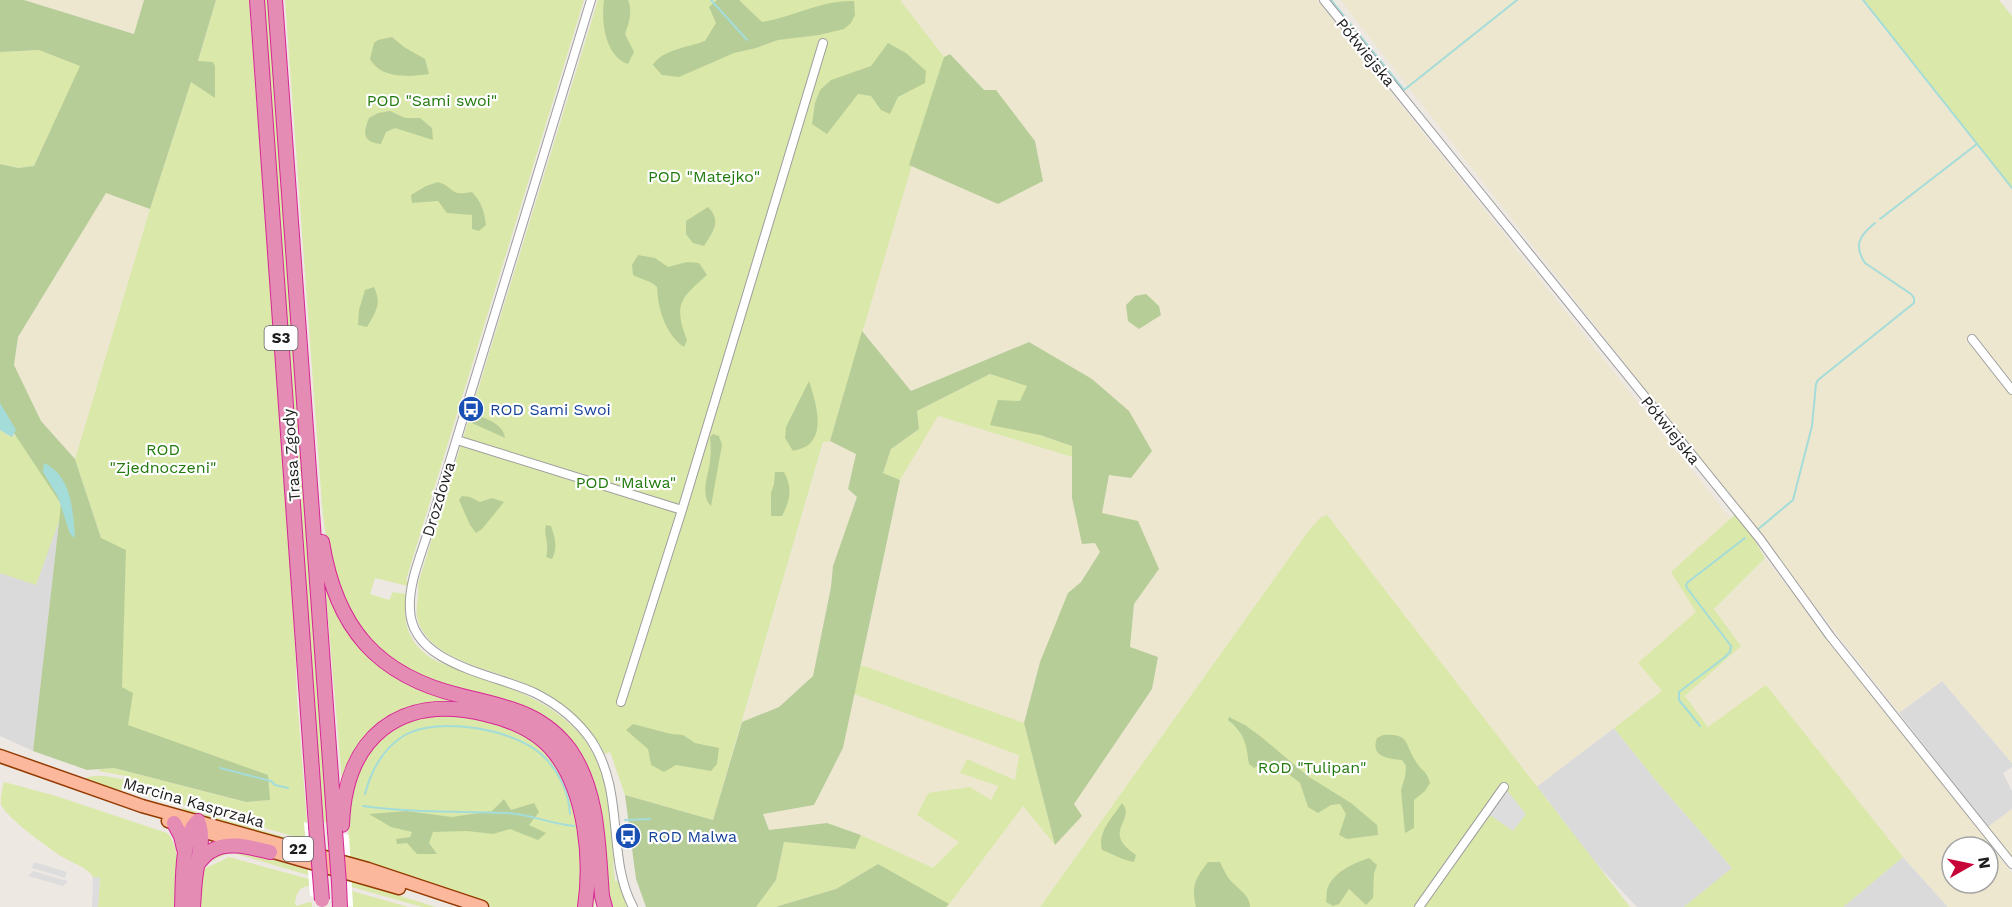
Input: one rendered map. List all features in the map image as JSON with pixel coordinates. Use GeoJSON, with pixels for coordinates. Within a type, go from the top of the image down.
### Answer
{"type":"FeatureCollection","features":[{"type":"Feature","properties":{"kind":"highway","name":"Trasa Zgody"},"geometry":{"type":"LineString","coordinates":[[257,0],[322,903]]}},
{"type":"Feature","properties":{"kind":"highway","name":"Trasa Zgody"},"geometry":{"type":"LineString","coordinates":[[275,0],[338,832]]}},
{"type":"Feature","properties":{"kind":"highway"},"geometry":{"type":"LineString","coordinates":[[308,457],[326,564],[339,603],[355,632],[367,647],[403,674],[459,696],[520,711],[543,723],[558,736],[578,764],[590,792],[602,903]]}},
{"type":"Feature","properties":{"kind":"highway"},"geometry":{"type":"LineString","coordinates":[[340,906],[338,832],[345,788],[352,768],[363,749],[378,732],[394,721],[419,711],[443,708],[461,709],[501,718],[523,727],[554,751],[565,766],[580,805],[584,830],[588,872],[585,907]]}},
{"type":"Feature","properties":{"kind":"highway"},"geometry":{"type":"LineString","coordinates":[[174,823],[191,863],[194,907]]}},
{"type":"Feature","properties":{"kind":"highway"},"geometry":{"type":"LineString","coordinates":[[182,907],[197,826]]}},
{"type":"Feature","properties":{"kind":"highway"},"geometry":{"type":"LineString","coordinates":[[191,863],[212,850],[225,846],[240,846],[270,852]]}},
{"type":"Feature","properties":{"kind":"main road","name":"Marcina Kasprzaka"},"geometry":{"type":"LineString","coordinates":[[0,756],[270,852],[408,890],[457,907]]}},
{"type":"Feature","properties":{"kind":"main road","name":"Marcina Kasprzaka"},"geometry":{"type":"LineString","coordinates":[[0,762],[174,823],[197,826],[368,869],[482,907]]}},
{"type":"Feature","properties":{"kind":"street","name":"Drozdowa"},"geometry":{"type":"LineString","coordinates":[[591,0],[414,579],[410,609],[413,628],[423,643],[439,656],[536,694],[559,707],[581,728],[598,752],[609,783],[624,883],[633,907]]}},
{"type":"Feature","properties":{"kind":"street","name":"Półwiejska"},"geometry":{"type":"LineString","coordinates":[[1324,0],[1760,539],[1830,636],[2012,864]]}},
{"type":"Feature","properties":{"kind":"street"},"geometry":{"type":"LineString","coordinates":[[621,702],[824,43]]}},
{"type":"Feature","properties":{"kind":"street"},"geometry":{"type":"LineString","coordinates":[[1972,339],[2012,390]]}},
{"type":"Feature","properties":{"kind":"street"},"geometry":{"type":"LineString","coordinates":[[457,440],[682,510]]}},
{"type":"Feature","properties":{"kind":"street"},"geometry":{"type":"LineString","coordinates":[[1419,907],[1504,787]]}},
{"type":"Feature","properties":{"kind":"shaded area"},"geometry":{"type":"Polygon","coordinates":[[[24,0],[144,0],[135,34],[24,0]]]}},
{"type":"Feature","properties":{"kind":"shaded area"},"geometry":{"type":"Polygon","coordinates":[[[900,0],[1317,0],[1731,519],[1672,572],[1697,612],[1638,663],[1662,691],[1535,788],[1327,516],[1320,518],[1040,907],[947,907],[1023,805],[1056,844],[1074,804],[1152,689],[1158,657],[1130,647],[1134,604],[1159,569],[1102,513],[1109,475],[1029,342],[911,391],[862,331],[909,165],[984,90],[950,54],[944,57],[900,0]]]}},
{"type":"Feature","properties":{"kind":"shaded area"},"geometry":{"type":"Polygon","coordinates":[[[1340,0],[1861,0],[2012,189],[2012,763],[1942,681],[1899,713],[1340,0]]]}},
{"type":"Feature","properties":{"kind":"shaded area"},"geometry":{"type":"Polygon","coordinates":[[[106,193],[150,209],[75,459],[41,421],[14,365],[18,337],[106,193]]]}},
{"type":"Feature","properties":{"kind":"shaded area"},"geometry":{"type":"Polygon","coordinates":[[[0,414],[61,504],[33,751],[0,736],[0,414]]]}},
{"type":"Feature","properties":{"kind":"shaded area"},"geometry":{"type":"Polygon","coordinates":[[[937,416],[1072,457],[1072,498],[1083,544],[1095,543],[1100,552],[1081,582],[1068,594],[1040,662],[1024,723],[861,665],[900,480],[937,416]]]}},
{"type":"Feature","properties":{"kind":"shaded area"},"geometry":{"type":"Polygon","coordinates":[[[824,441],[830,441],[856,453],[848,489],[857,497],[833,566],[813,676],[779,707],[742,722],[824,441]]]}},
{"type":"Feature","properties":{"kind":"shaded area"},"geometry":{"type":"Polygon","coordinates":[[[1765,558],[1982,835],[1940,835],[1940,895],[2000,895],[2000,858],[2012,873],[2012,907],[1948,907],[1903,857],[1766,686],[1708,727],[1685,696],[1741,646],[1714,609],[1765,558]]]}},
{"type":"Feature","properties":{"kind":"shaded area"},"geometry":{"type":"Polygon","coordinates":[[[1942,681],[2012,763],[2012,767],[2003,773],[2012,791],[2012,809],[1988,827],[1899,713],[1942,681]]]}},
{"type":"Feature","properties":{"kind":"shaded area"},"geometry":{"type":"Polygon","coordinates":[[[854,694],[1020,755],[1015,780],[967,759],[960,773],[998,786],[991,801],[917,815],[960,842],[933,868],[861,835],[827,823],[769,830],[763,813],[814,805],[843,748],[854,694]]]}},
{"type":"Feature","properties":{"kind":"shaded area"},"geometry":{"type":"Polygon","coordinates":[[[1614,728],[1733,869],[1684,907],[1637,907],[1590,857],[1547,799],[1535,788],[1614,728]]]}},
{"type":"Feature","properties":{"kind":"shaded area"},"geometry":{"type":"Polygon","coordinates":[[[1506,789],[1526,814],[1513,831],[1487,813],[1506,789]]]}},
{"type":"Feature","properties":{"kind":"shaded area"},"geometry":{"type":"Polygon","coordinates":[[[2012,809],[2012,858],[2000,842],[2000,835],[1994,835],[1988,827],[2012,809]]]}},
{"type":"Feature","properties":{"kind":"shaded area"},"geometry":{"type":"Polygon","coordinates":[[[1903,857],[1948,907],[1842,907],[1903,857]]]}},
{"type":"Feature","properties":{"kind":"shaded area"},"geometry":{"type":"Polygon","coordinates":[[[34,862],[67,872],[65,878],[32,868],[34,862]]]}},
{"type":"Feature","properties":{"kind":"shaded area"},"geometry":{"type":"Polygon","coordinates":[[[33,871],[68,881],[63,886],[28,876],[33,871]]]}},
{"type":"Feature","properties":{"kind":"shaded area"},"geometry":{"type":"Polygon","coordinates":[[[93,877],[100,877],[98,907],[92,907],[93,877]]]}},
{"type":"Feature","properties":{"kind":"green space"},"geometry":{"type":"Polygon","coordinates":[[[0,0],[24,0],[134,34],[144,0],[216,0],[198,61],[213,62],[215,66],[215,98],[191,82],[150,209],[106,193],[18,337],[14,365],[41,421],[75,459],[101,538],[126,550],[122,687],[133,693],[128,725],[268,775],[270,800],[246,802],[114,768],[87,770],[33,751],[61,504],[0,412],[0,164],[18,168],[34,166],[80,66],[39,50],[0,52],[0,0]]]}},
{"type":"Feature","properties":{"kind":"green space","name":"ROD \"Zjednoczeni\""},"geometry":{"type":"Polygon","coordinates":[[[216,0],[249,0],[294,613],[297,697],[307,823],[304,823],[306,840],[84,779],[100,776],[130,781],[131,777],[99,771],[114,768],[245,802],[270,800],[126,739],[122,687],[101,538],[75,459],[150,209],[191,82],[215,97],[213,62],[198,62],[216,0]]]}},
{"type":"Feature","properties":{"kind":"green space"},"geometry":{"type":"Polygon","coordinates":[[[262,0],[270,0],[328,829],[327,823],[323,821],[322,827],[262,0]]]}},
{"type":"Feature","properties":{"kind":"green space","name":"POD \"Sami swoi\""},"geometry":{"type":"Polygon","coordinates":[[[285,0],[584,0],[406,580],[409,581],[408,586],[375,578],[370,594],[389,600],[393,592],[406,594],[405,615],[409,633],[419,648],[436,661],[533,698],[574,727],[590,747],[602,771],[611,816],[615,881],[618,881],[627,907],[609,907],[574,748],[466,693],[406,671],[369,642],[340,595],[326,539],[322,505],[285,0]]]}},
{"type":"Feature","properties":{"kind":"green space"},"geometry":{"type":"Polygon","coordinates":[[[598,0],[900,0],[944,57],[830,441],[823,442],[713,820],[625,795],[610,752],[605,754],[589,731],[570,711],[537,689],[467,663],[439,649],[421,628],[417,616],[418,584],[598,0]]]}},
{"type":"Feature","properties":{"kind":"green space"},"geometry":{"type":"Polygon","coordinates":[[[604,0],[628,0],[630,13],[625,34],[634,52],[628,64],[614,54],[606,37],[603,18],[604,0]]]}},
{"type":"Feature","properties":{"kind":"green space"},"geometry":{"type":"Polygon","coordinates":[[[717,0],[739,0],[762,22],[842,1],[854,1],[855,15],[844,29],[819,35],[778,40],[734,53],[679,77],[662,75],[653,65],[662,56],[705,41],[716,23],[709,7],[717,0]]]}},
{"type":"Feature","properties":{"kind":"green space"},"geometry":{"type":"Polygon","coordinates":[[[1862,0],[1999,0],[2012,16],[2012,189],[1862,0]]]}},
{"type":"Feature","properties":{"kind":"green space"},"geometry":{"type":"Polygon","coordinates":[[[392,37],[425,59],[429,74],[396,75],[375,66],[370,59],[374,43],[392,37]]]}},
{"type":"Feature","properties":{"kind":"green space"},"geometry":{"type":"Polygon","coordinates":[[[888,43],[906,53],[926,71],[925,83],[898,97],[890,114],[881,110],[871,96],[858,94],[827,134],[812,124],[815,103],[820,90],[831,80],[871,66],[888,43]]]}},
{"type":"Feature","properties":{"kind":"green space"},"geometry":{"type":"Polygon","coordinates":[[[0,50],[1,52],[39,50],[81,66],[34,166],[18,168],[0,164],[0,50]]]}},
{"type":"Feature","properties":{"kind":"green space"},"geometry":{"type":"Polygon","coordinates":[[[950,54],[984,90],[996,90],[1035,141],[1043,181],[998,204],[909,165],[944,57],[950,54]]]}},
{"type":"Feature","properties":{"kind":"green space"},"geometry":{"type":"Polygon","coordinates":[[[390,111],[405,118],[420,118],[432,128],[433,140],[395,128],[386,132],[381,144],[367,139],[365,132],[369,118],[378,113],[390,111]]]}},
{"type":"Feature","properties":{"kind":"green space"},"geometry":{"type":"Polygon","coordinates":[[[438,182],[459,193],[472,192],[482,207],[486,225],[479,231],[472,229],[472,215],[447,213],[438,201],[412,203],[411,195],[438,182]]]}},
{"type":"Feature","properties":{"kind":"green space"},"geometry":{"type":"Polygon","coordinates":[[[708,207],[715,217],[715,226],[704,246],[693,243],[686,234],[686,221],[708,207]]]}},
{"type":"Feature","properties":{"kind":"green space"},"geometry":{"type":"Polygon","coordinates":[[[638,255],[655,258],[668,267],[687,262],[699,263],[707,275],[691,290],[682,303],[681,318],[687,340],[684,347],[677,342],[667,328],[659,304],[657,287],[633,275],[632,265],[638,255]]]}},
{"type":"Feature","properties":{"kind":"green space"},"geometry":{"type":"Polygon","coordinates":[[[374,287],[378,298],[375,312],[367,327],[358,325],[359,310],[365,290],[374,287]]]}},
{"type":"Feature","properties":{"kind":"green space"},"geometry":{"type":"Polygon","coordinates":[[[1146,294],[1159,306],[1161,315],[1139,329],[1128,321],[1126,305],[1135,296],[1146,294]]]}},
{"type":"Feature","properties":{"kind":"green space"},"geometry":{"type":"Polygon","coordinates":[[[862,331],[911,391],[1029,342],[1092,379],[1129,411],[1152,451],[1131,478],[1109,475],[1102,513],[1138,521],[1159,569],[1134,604],[1130,647],[1158,657],[1152,689],[1074,804],[1082,816],[1055,845],[1024,723],[1040,662],[1068,593],[1081,582],[1100,552],[1095,543],[1082,544],[1072,498],[1072,446],[1040,435],[990,425],[998,400],[1020,401],[1027,386],[990,374],[917,411],[919,429],[891,449],[883,473],[900,480],[843,748],[814,805],[763,814],[769,830],[827,823],[861,835],[855,849],[784,842],[776,880],[756,907],[646,907],[636,879],[625,795],[713,820],[742,722],[779,707],[813,676],[833,566],[857,497],[848,489],[856,454],[830,441],[862,331]]]}},
{"type":"Feature","properties":{"kind":"green space"},"geometry":{"type":"Polygon","coordinates":[[[990,374],[1028,386],[1020,401],[1040,435],[1072,446],[1072,457],[938,416],[900,480],[883,473],[891,449],[919,429],[917,411],[990,374]]]}},
{"type":"Feature","properties":{"kind":"green space"},"geometry":{"type":"Polygon","coordinates":[[[809,381],[817,415],[816,433],[807,446],[793,451],[785,438],[786,427],[809,381]]]}},
{"type":"Feature","properties":{"kind":"green space"},"geometry":{"type":"Polygon","coordinates":[[[477,415],[498,426],[505,438],[472,423],[472,418],[477,415]]]}},
{"type":"Feature","properties":{"kind":"green space"},"geometry":{"type":"Polygon","coordinates":[[[0,429],[7,435],[17,436],[41,463],[63,510],[36,585],[0,573],[0,429]]]}},
{"type":"Feature","properties":{"kind":"green space"},"geometry":{"type":"Polygon","coordinates":[[[713,434],[719,436],[722,445],[711,506],[705,491],[711,450],[710,437],[713,434]]]}},
{"type":"Feature","properties":{"kind":"green space"},"geometry":{"type":"Polygon","coordinates":[[[775,472],[784,472],[789,484],[789,500],[782,516],[771,516],[771,493],[775,472]]]}},
{"type":"Feature","properties":{"kind":"green space"},"geometry":{"type":"Polygon","coordinates":[[[462,496],[480,502],[492,498],[504,502],[476,533],[459,500],[462,496]]]}},
{"type":"Feature","properties":{"kind":"green space"},"geometry":{"type":"Polygon","coordinates":[[[1738,512],[1765,558],[1714,609],[1741,646],[1685,696],[1708,727],[1766,685],[1903,857],[1843,907],[1684,907],[1732,868],[1614,728],[1662,691],[1638,663],[1696,612],[1671,572],[1738,512]]]}},
{"type":"Feature","properties":{"kind":"green space","name":"ROD \"Tulipan\""},"geometry":{"type":"Polygon","coordinates":[[[1327,515],[1630,907],[1040,907],[1307,533],[1320,518],[1327,515]]]}},
{"type":"Feature","properties":{"kind":"green space"},"geometry":{"type":"Polygon","coordinates":[[[546,525],[551,526],[555,539],[552,559],[546,557],[546,525]]]}},
{"type":"Feature","properties":{"kind":"green space"},"geometry":{"type":"Polygon","coordinates":[[[325,583],[350,634],[379,665],[401,679],[422,688],[501,711],[522,720],[555,742],[577,774],[591,821],[596,875],[594,907],[590,907],[592,869],[588,825],[576,783],[558,750],[535,730],[517,720],[461,705],[440,703],[403,712],[381,725],[363,741],[348,765],[342,781],[325,583]]]}},
{"type":"Feature","properties":{"kind":"green space"},"geometry":{"type":"Polygon","coordinates":[[[861,665],[1024,723],[1055,845],[1023,806],[947,907],[939,907],[878,864],[836,889],[775,907],[756,907],[776,880],[784,842],[855,849],[861,835],[933,868],[959,842],[917,815],[928,793],[970,787],[991,800],[998,786],[960,773],[967,759],[1015,780],[1019,755],[854,694],[861,665]]]}},
{"type":"Feature","properties":{"kind":"green space"},"geometry":{"type":"Polygon","coordinates":[[[429,713],[470,717],[508,727],[540,744],[558,764],[568,782],[578,824],[581,867],[579,907],[493,907],[350,859],[347,810],[351,791],[369,750],[386,734],[406,721],[429,713]]]}},
{"type":"Feature","properties":{"kind":"green space"},"geometry":{"type":"Polygon","coordinates":[[[1229,717],[1260,736],[1309,777],[1351,803],[1377,825],[1378,835],[1347,839],[1339,835],[1346,814],[1340,804],[1331,805],[1318,813],[1308,807],[1300,783],[1277,765],[1267,761],[1254,768],[1249,764],[1244,739],[1228,720],[1229,717]]]}},
{"type":"Feature","properties":{"kind":"green space"},"geometry":{"type":"Polygon","coordinates":[[[633,724],[683,735],[695,743],[719,748],[717,764],[711,771],[676,765],[664,772],[651,765],[648,749],[626,730],[633,724]]]}},
{"type":"Feature","properties":{"kind":"green space"},"geometry":{"type":"Polygon","coordinates":[[[1383,735],[1403,738],[1430,783],[1425,791],[1414,800],[1414,828],[1405,833],[1401,790],[1406,766],[1402,760],[1386,758],[1378,753],[1375,744],[1377,738],[1383,735]]]}},
{"type":"Feature","properties":{"kind":"green space"},"geometry":{"type":"Polygon","coordinates":[[[4,782],[56,796],[167,833],[172,839],[177,857],[179,907],[98,907],[100,878],[93,877],[85,869],[51,849],[5,811],[1,805],[4,782]]]}},
{"type":"Feature","properties":{"kind":"green space"},"geometry":{"type":"Polygon","coordinates":[[[504,799],[511,810],[534,803],[539,812],[529,825],[546,833],[538,840],[510,829],[493,834],[467,831],[433,832],[429,843],[437,854],[417,854],[407,843],[397,844],[396,839],[410,837],[412,832],[391,827],[369,814],[407,811],[452,817],[492,811],[504,799]]]}},
{"type":"Feature","properties":{"kind":"green space"},"geometry":{"type":"Polygon","coordinates":[[[1122,803],[1125,815],[1120,833],[1121,839],[1126,847],[1136,855],[1134,862],[1102,850],[1104,831],[1122,803]]]}},
{"type":"Feature","properties":{"kind":"green space"},"geometry":{"type":"Polygon","coordinates":[[[183,808],[306,843],[306,849],[181,812],[183,808]]]}},
{"type":"Feature","properties":{"kind":"green space"},"geometry":{"type":"Polygon","coordinates":[[[235,849],[308,870],[308,875],[233,853],[205,862],[210,856],[235,849]]]}},
{"type":"Feature","properties":{"kind":"green space"},"geometry":{"type":"Polygon","coordinates":[[[229,857],[309,879],[309,886],[298,892],[295,904],[296,906],[310,902],[312,907],[199,907],[202,867],[206,868],[229,857]]]}},
{"type":"Feature","properties":{"kind":"green space"},"geometry":{"type":"Polygon","coordinates":[[[1369,858],[1377,865],[1374,873],[1373,898],[1366,905],[1349,889],[1339,904],[1333,906],[1326,902],[1327,889],[1335,876],[1351,865],[1369,858]]]}},
{"type":"Feature","properties":{"kind":"green space"},"geometry":{"type":"Polygon","coordinates":[[[1208,862],[1220,862],[1230,880],[1246,895],[1250,907],[1196,907],[1195,883],[1208,862]]]}},
{"type":"Feature","properties":{"kind":"green space"},"geometry":{"type":"Polygon","coordinates":[[[878,864],[949,904],[946,907],[775,907],[836,889],[878,864]]]}},
{"type":"Feature","properties":{"kind":"green space"},"geometry":{"type":"Polygon","coordinates":[[[352,881],[436,907],[422,907],[352,887],[352,881]]]}},
{"type":"Feature","properties":{"kind":"green space"},"geometry":{"type":"Polygon","coordinates":[[[352,891],[408,907],[353,907],[352,891]]]}},
{"type":"Feature","properties":{"kind":"water"},"geometry":{"type":"Polygon","coordinates":[[[0,403],[16,430],[12,437],[0,430],[0,403]]]}},
{"type":"Feature","properties":{"kind":"water"},"geometry":{"type":"Polygon","coordinates":[[[44,463],[60,476],[66,485],[72,506],[75,538],[70,534],[58,497],[43,472],[44,463]]]}},
{"type":"Feature","properties":{"kind":"pier"},"geometry":{"type":"Polygon","coordinates":[[[304,822],[323,828],[328,901],[310,896],[304,822]]]}},
{"type":"Feature","properties":{"kind":"pier"},"geometry":{"type":"Polygon","coordinates":[[[328,829],[349,835],[353,907],[332,902],[328,829]]]}},
{"type":"Feature","properties":{"kind":"waterway"},"geometry":{"type":"LineString","coordinates":[[711,0],[747,40]]}},
{"type":"Feature","properties":{"kind":"waterway"},"geometry":{"type":"LineString","coordinates":[[1331,0],[1404,90],[1517,0]]}},
{"type":"Feature","properties":{"kind":"waterway"},"geometry":{"type":"LineString","coordinates":[[1863,0],[2012,188]]}},
{"type":"Feature","properties":{"kind":"waterway"},"geometry":{"type":"LineString","coordinates":[[1880,219],[1977,144]]}},
{"type":"Feature","properties":{"kind":"waterway"},"geometry":{"type":"LineString","coordinates":[[1756,531],[1793,500],[1812,426],[1818,380],[1914,303],[1911,294],[1865,263],[1861,257],[1859,246],[1862,236],[1875,223]]}},
{"type":"Feature","properties":{"kind":"waterway"},"geometry":{"type":"LineString","coordinates":[[1700,726],[1679,700],[1679,692],[1725,657],[1730,652],[1731,646],[1686,585],[1745,538]]}},
{"type":"Feature","properties":{"kind":"waterway"},"geometry":{"type":"LineString","coordinates":[[365,794],[379,761],[397,740],[419,729],[455,726],[475,728],[513,738],[541,754],[562,781],[570,814]]}},
{"type":"Feature","properties":{"kind":"waterway"},"geometry":{"type":"LineString","coordinates":[[220,768],[271,781],[275,785],[288,788]]}},
{"type":"Feature","properties":{"kind":"waterway"},"geometry":{"type":"LineString","coordinates":[[363,806],[417,811],[515,814],[574,826]]}},
{"type":"Feature","properties":{"kind":"waterway"},"geometry":{"type":"LineString","coordinates":[[625,820],[650,819]]}},
{"type":"Feature","properties":{"kind":"place","name":"ROD Sami Swoi"},"geometry":{"type":"Point","coordinates":[471,409]}},
{"type":"Feature","properties":{"kind":"place","name":"ROD Malwa"},"geometry":{"type":"Point","coordinates":[628,836]}},
{"type":"Feature","properties":{"kind":"park label","name":"POD \"Matejko\""},"geometry":{"type":"Point","coordinates":[704,176]}},
{"type":"Feature","properties":{"kind":"park label","name":"POD \"Malwa\""},"geometry":{"type":"Point","coordinates":[626,482]}}]}
